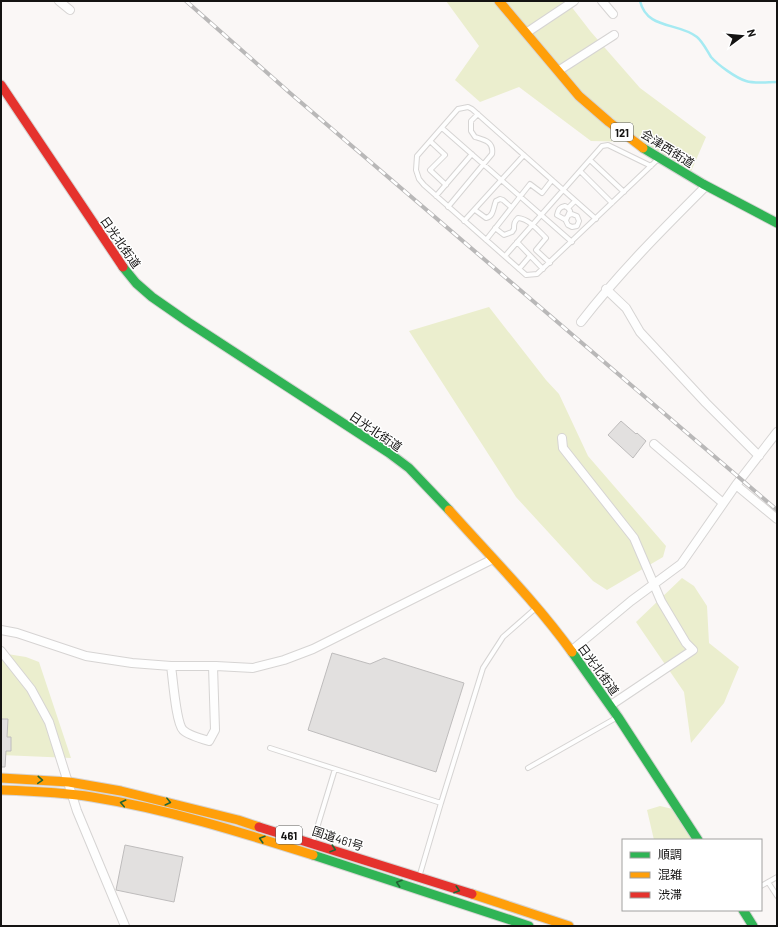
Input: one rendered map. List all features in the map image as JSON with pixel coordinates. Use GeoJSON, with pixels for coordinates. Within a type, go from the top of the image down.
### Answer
{"type":"FeatureCollection","features":[{"type":"Feature","properties":{"kind":"main road","name":"会津西街道"},"geometry":{"type":"LineString","coordinates":[[499,1],[587,104],[610,123],[634,142],[659,158],[706,186],[777,223]]}},
{"type":"Feature","properties":{"kind":"main road","name":"日光北街道"},"geometry":{"type":"LineString","coordinates":[[1,86],[51,158],[117,260],[136,283],[152,297],[188,322],[389,453],[409,468],[493,559],[560,635],[610,705],[697,839]]}},
{"type":"Feature","properties":{"kind":"main road","name":"国道461号"},"geometry":{"type":"LineString","coordinates":[[1,778],[69,782],[121,791],[238,820],[569,926]]}},
{"type":"Feature","properties":{"kind":"main road","name":"国道461号"},"geometry":{"type":"LineString","coordinates":[[1,790],[72,795],[146,808],[236,831],[529,926]]}},
{"type":"Feature","properties":{"kind":"main road"},"geometry":{"type":"LineString","coordinates":[[744,911],[753,926]]}},
{"type":"Feature","properties":{"kind":"street"},"geometry":{"type":"LineString","coordinates":[[59,1],[70,10]]}},
{"type":"Feature","properties":{"kind":"street"},"geometry":{"type":"LineString","coordinates":[[526,33],[574,1]]}},
{"type":"Feature","properties":{"kind":"street"},"geometry":{"type":"LineString","coordinates":[[602,1],[613,14]]}},
{"type":"Feature","properties":{"kind":"street"},"geometry":{"type":"LineString","coordinates":[[558,71],[614,35]]}},
{"type":"Feature","properties":{"kind":"street"},"geometry":{"type":"LineString","coordinates":[[581,322],[606,290],[660,232],[706,186]]}},
{"type":"Feature","properties":{"kind":"street"},"geometry":{"type":"LineString","coordinates":[[606,290],[626,308],[640,332],[706,404],[759,456]]}},
{"type":"Feature","properties":{"kind":"street"},"geometry":{"type":"LineString","coordinates":[[571,651],[631,601],[681,564],[736,485],[777,432]]}},
{"type":"Feature","properties":{"kind":"street"},"geometry":{"type":"LineString","coordinates":[[562,438],[563,448],[634,538],[661,601],[686,642],[693,650],[610,705]]}},
{"type":"Feature","properties":{"kind":"street"},"geometry":{"type":"LineString","coordinates":[[654,444],[723,503]]}},
{"type":"Feature","properties":{"kind":"street"},"geometry":{"type":"LineString","coordinates":[[736,485],[777,519]]}},
{"type":"Feature","properties":{"kind":"street"},"geometry":{"type":"LineString","coordinates":[[1,630],[17,633],[86,656],[132,663],[171,666],[254,668],[284,660],[313,649],[493,559]]}},
{"type":"Feature","properties":{"kind":"street"},"geometry":{"type":"LineString","coordinates":[[1,651],[31,689],[49,722],[77,811],[125,926]]}},
{"type":"Feature","properties":{"kind":"street"},"geometry":{"type":"LineString","coordinates":[[171,666],[177,715],[183,730],[209,741],[215,730],[213,666]]}},
{"type":"Feature","properties":{"kind":"lane"},"geometry":{"type":"LineString","coordinates":[[596,219],[478,114],[468,107],[458,109],[417,156],[416,170],[419,179],[448,207],[526,275],[538,274],[544,269],[612,204],[659,158]]}},
{"type":"Feature","properties":{"kind":"lane"},"geometry":{"type":"LineString","coordinates":[[448,207],[492,154],[488,141],[484,138],[475,137],[470,131],[471,121],[478,114]]}},
{"type":"Feature","properties":{"kind":"lane"},"geometry":{"type":"LineString","coordinates":[[442,128],[572,242]]}},
{"type":"Feature","properties":{"kind":"lane"},"geometry":{"type":"LineString","coordinates":[[430,141],[445,155],[430,170],[446,184]]}},
{"type":"Feature","properties":{"kind":"lane"},"geometry":{"type":"LineString","coordinates":[[505,256],[602,146],[608,144],[651,166]]}},
{"type":"Feature","properties":{"kind":"lane"},"geometry":{"type":"LineString","coordinates":[[436,196],[472,154]]}},
{"type":"Feature","properties":{"kind":"lane"},"geometry":{"type":"LineString","coordinates":[[464,221],[524,155]]}},
{"type":"Feature","properties":{"kind":"lane"},"geometry":{"type":"LineString","coordinates":[[590,160],[624,192]]}},
{"type":"Feature","properties":{"kind":"lane"},"geometry":{"type":"LineString","coordinates":[[580,171],[612,204]]}},
{"type":"Feature","properties":{"kind":"lane"},"geometry":{"type":"LineString","coordinates":[[486,240],[530,184],[542,193],[552,180]]}},
{"type":"Feature","properties":{"kind":"lane"},"geometry":{"type":"LineString","coordinates":[[475,210],[486,218],[492,214],[496,201],[500,199],[511,207]]}},
{"type":"Feature","properties":{"kind":"lane"},"geometry":{"type":"LineString","coordinates":[[568,208],[575,201]]}},
{"type":"Feature","properties":{"kind":"lane"},"geometry":{"type":"LineString","coordinates":[[562,233],[569,226],[577,226],[579,221],[576,214],[568,216],[564,219],[557,214],[561,207],[564,206],[568,208]]}},
{"type":"Feature","properties":{"kind":"lane"},"geometry":{"type":"LineString","coordinates":[[568,208],[570,211],[567,223],[569,226]]}},
{"type":"Feature","properties":{"kind":"lane"},"geometry":{"type":"LineString","coordinates":[[495,228],[504,235],[509,234],[513,231],[514,225],[518,218],[523,219],[533,225],[546,238],[536,250],[550,263]]}},
{"type":"Feature","properties":{"kind":"lane"},"geometry":{"type":"LineString","coordinates":[[517,242],[544,269]]}},
{"type":"Feature","properties":{"kind":"lane"},"geometry":{"type":"LineString","coordinates":[[519,268],[530,256]]}},
{"type":"Feature","properties":{"kind":"lane"},"geometry":{"type":"LineString","coordinates":[[419,877],[483,668],[503,637],[536,608]]}},
{"type":"Feature","properties":{"kind":"lane"},"geometry":{"type":"LineString","coordinates":[[528,768],[618,717]]}},
{"type":"Feature","properties":{"kind":"lane"},"geometry":{"type":"LineString","coordinates":[[270,748],[441,803]]}},
{"type":"Feature","properties":{"kind":"lane"},"geometry":{"type":"LineString","coordinates":[[312,843],[335,768]]}},
{"type":"Feature","properties":{"kind":"lane"},"geometry":{"type":"LineString","coordinates":[[762,885],[777,877]]}},
{"type":"Feature","properties":{"kind":"lane"},"geometry":{"type":"LineString","coordinates":[[768,882],[777,896]]}},
{"type":"Feature","properties":{"kind":"green space"},"geometry":{"type":"Polygon","coordinates":[[[446,1],[567,1],[591,32],[640,88],[706,137],[689,176],[635,142],[591,141],[519,87],[480,102],[455,80],[479,46],[446,1]]]}},
{"type":"Feature","properties":{"kind":"green space"},"geometry":{"type":"Polygon","coordinates":[[[489,307],[546,380],[559,394],[588,456],[666,546],[663,557],[607,590],[593,581],[516,497],[409,331],[489,307]]]}},
{"type":"Feature","properties":{"kind":"green space"},"geometry":{"type":"Polygon","coordinates":[[[682,578],[694,586],[707,606],[709,643],[739,667],[724,703],[691,743],[684,692],[636,622],[682,578]]]}},
{"type":"Feature","properties":{"kind":"green space"},"geometry":{"type":"Polygon","coordinates":[[[1,653],[26,657],[39,662],[71,758],[1,755],[1,653]]]}},
{"type":"Feature","properties":{"kind":"green space"},"geometry":{"type":"Polygon","coordinates":[[[660,806],[677,810],[700,839],[654,839],[647,810],[660,806]]]}},
{"type":"Feature","properties":{"kind":"building"},"geometry":{"type":"Polygon","coordinates":[[[621,421],[646,441],[633,458],[608,435],[621,421]]]}},
{"type":"Feature","properties":{"kind":"building"},"geometry":{"type":"Polygon","coordinates":[[[332,653],[370,664],[384,658],[464,683],[436,772],[308,730],[332,653]]]}},
{"type":"Feature","properties":{"kind":"building"},"geometry":{"type":"Polygon","coordinates":[[[1,719],[8,719],[7,737],[11,737],[11,751],[6,751],[5,767],[1,767],[1,719]]]}},
{"type":"Feature","properties":{"kind":"building"},"geometry":{"type":"Polygon","coordinates":[[[125,845],[183,857],[174,902],[116,890],[125,845]]]}},
{"type":"Feature","properties":{"kind":"waterway"},"geometry":{"type":"LineString","coordinates":[[640,1],[649,17],[656,21],[689,32],[697,37],[711,57],[727,71],[737,77],[753,82],[777,82]]}},
{"type":"Feature","properties":{"kind":"railway"},"geometry":{"type":"LineString","coordinates":[[186,1],[290,93],[777,510]]}},
{"type":"Feature","properties":{"kind":"traffic: fast"},"geometry":{"type":"LineString","coordinates":[[643,148],[703,184],[777,223]]}},
{"type":"Feature","properties":{"kind":"traffic: fast"},"geometry":{"type":"LineString","coordinates":[[123,267],[136,283],[152,297],[389,453],[409,468],[449,510]]}},
{"type":"Feature","properties":{"kind":"traffic: fast"},"geometry":{"type":"LineString","coordinates":[[572,652],[618,717],[697,839]]}},
{"type":"Feature","properties":{"kind":"traffic: fast"},"geometry":{"type":"LineString","coordinates":[[313,855],[529,926]]}},
{"type":"Feature","properties":{"kind":"traffic: fast"},"geometry":{"type":"LineString","coordinates":[[744,911],[753,926]]}},
{"type":"Feature","properties":{"kind":"traffic: slow"},"geometry":{"type":"LineString","coordinates":[[499,1],[579,96],[609,122],[643,148]]}},
{"type":"Feature","properties":{"kind":"traffic: slow"},"geometry":{"type":"LineString","coordinates":[[449,510],[528,597],[572,652]]}},
{"type":"Feature","properties":{"kind":"traffic: slow"},"geometry":{"type":"LineString","coordinates":[[1,778],[69,782],[121,791],[238,820],[259,827]]}},
{"type":"Feature","properties":{"kind":"traffic: slow"},"geometry":{"type":"LineString","coordinates":[[1,790],[69,794],[120,802],[203,822],[313,855]]}},
{"type":"Feature","properties":{"kind":"traffic: slow"},"geometry":{"type":"LineString","coordinates":[[472,894],[569,926]]}},
{"type":"Feature","properties":{"kind":"traffic: jam"},"geometry":{"type":"LineString","coordinates":[[1,85],[123,267]]}},
{"type":"Feature","properties":{"kind":"traffic: jam"},"geometry":{"type":"LineString","coordinates":[[259,827],[472,894]]}}]}
